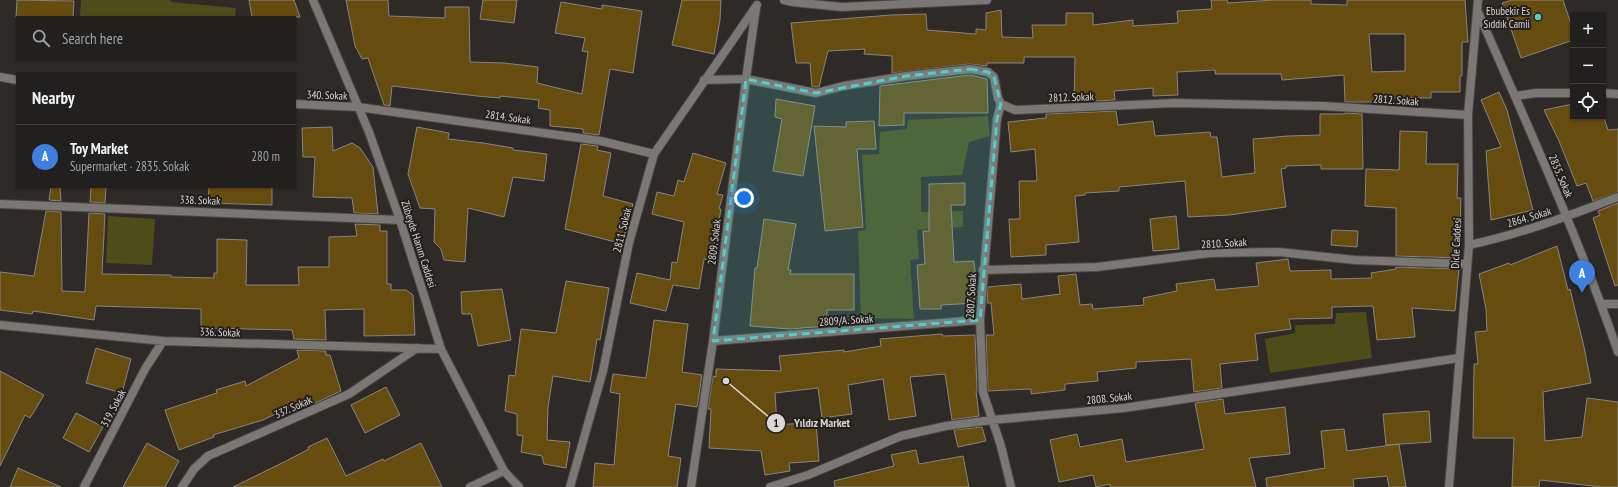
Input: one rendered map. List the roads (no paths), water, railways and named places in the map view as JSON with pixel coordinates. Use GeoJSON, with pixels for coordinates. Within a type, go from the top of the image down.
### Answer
{"type":"FeatureCollection","features":[{"type":"Feature","properties":{"kind":"street","name":"Zübeyde Hanım Caddesi"},"geometry":{"type":"LineString","coordinates":[[314,0],[369,132],[400,220],[441,349],[504,471],[519,487]]}},
{"type":"Feature","properties":{"kind":"street"},"geometry":{"type":"LineString","coordinates":[[784,0],[842,7],[987,0]]}},
{"type":"Feature","properties":{"kind":"street","name":"Dicle Caddesi"},"geometry":{"type":"LineString","coordinates":[[1449,487],[1466,264],[1469,245],[1468,115],[1478,0]]}},
{"type":"Feature","properties":{"kind":"street","name":"2809. Sokak"},"geometry":{"type":"LineString","coordinates":[[691,487],[713,341],[757,3]]}},
{"type":"Feature","properties":{"kind":"street","name":"2811. Sokak"},"geometry":{"type":"LineString","coordinates":[[570,487],[603,371],[629,243],[654,154],[757,3]]}},
{"type":"Feature","properties":{"kind":"street","name":"2835. Sokak"},"geometry":{"type":"LineString","coordinates":[[1478,12],[1566,217],[1601,304],[1618,352]]}},
{"type":"Feature","properties":{"kind":"street"},"geometry":{"type":"LineString","coordinates":[[704,80],[746,79],[816,93],[843,86],[906,76],[970,69],[988,72],[994,76],[998,98],[1001,104]]}},
{"type":"Feature","properties":{"kind":"street"},"geometry":{"type":"LineString","coordinates":[[0,77],[16,80]]}},
{"type":"Feature","properties":{"kind":"street"},"geometry":{"type":"LineString","coordinates":[[1515,96],[1536,93],[1570,93]]}},
{"type":"Feature","properties":{"kind":"street"},"geometry":{"type":"LineString","coordinates":[[1606,93],[1618,94]]}},
{"type":"Feature","properties":{"kind":"street","name":"2812. Sokak"},"geometry":{"type":"LineString","coordinates":[[1001,104],[1015,110],[1175,103],[1323,106],[1468,115]]}},
{"type":"Feature","properties":{"kind":"street","name":"340. Sokak"},"geometry":{"type":"LineString","coordinates":[[296,104],[358,107]]}},
{"type":"Feature","properties":{"kind":"street","name":"2807. Sokak"},"geometry":{"type":"LineString","coordinates":[[1001,104],[997,119],[983,270],[980,320],[983,392],[1001,446],[1011,487]]}},
{"type":"Feature","properties":{"kind":"street","name":"2814. Sokak"},"geometry":{"type":"LineString","coordinates":[[358,107],[601,141],[654,154]]}},
{"type":"Feature","properties":{"kind":"street","name":"2864. Sokak"},"geometry":{"type":"LineString","coordinates":[[1469,245],[1489,241],[1566,217],[1618,198]]}},
{"type":"Feature","properties":{"kind":"street","name":"338. Sokak"},"geometry":{"type":"LineString","coordinates":[[0,204],[400,220]]}},
{"type":"Feature","properties":{"kind":"street","name":"2810. Sokak"},"geometry":{"type":"LineString","coordinates":[[983,270],[1097,266],[1210,253],[1279,252],[1355,260],[1466,264]]}},
{"type":"Feature","properties":{"kind":"street"},"geometry":{"type":"LineString","coordinates":[[1601,304],[1618,304]]}},
{"type":"Feature","properties":{"kind":"street","name":"2809/A. Sokak"},"geometry":{"type":"LineString","coordinates":[[713,341],[980,320]]}},
{"type":"Feature","properties":{"kind":"street","name":"336. Sokak"},"geometry":{"type":"LineString","coordinates":[[0,325],[163,341],[441,349]]}},
{"type":"Feature","properties":{"kind":"street","name":"319. Sokak"},"geometry":{"type":"LineString","coordinates":[[84,487],[145,369],[163,341]]}},
{"type":"Feature","properties":{"kind":"street","name":"337. Sokak"},"geometry":{"type":"LineString","coordinates":[[182,487],[194,469],[208,456],[349,394],[417,348]]}},
{"type":"Feature","properties":{"kind":"street","name":"2808. Sokak"},"geometry":{"type":"LineString","coordinates":[[770,487],[808,475],[901,436],[946,426],[992,420],[1124,408],[1459,358]]}},
{"type":"Feature","properties":{"kind":"street"},"geometry":{"type":"LineString","coordinates":[[470,487],[504,471]]}},
{"type":"Feature","properties":{"kind":"place","name":"Ebubekir Es Sıddık Camii"},"geometry":{"type":"Point","coordinates":[1538,17]}},
{"type":"Feature","properties":{"kind":"place","name":"Toy Market"},"geometry":{"type":"Point","coordinates":[1582,293]}},
{"type":"Feature","properties":{"kind":"place","name":"Yıldız Market"},"geometry":{"type":"Point","coordinates":[726,381]}}]}
